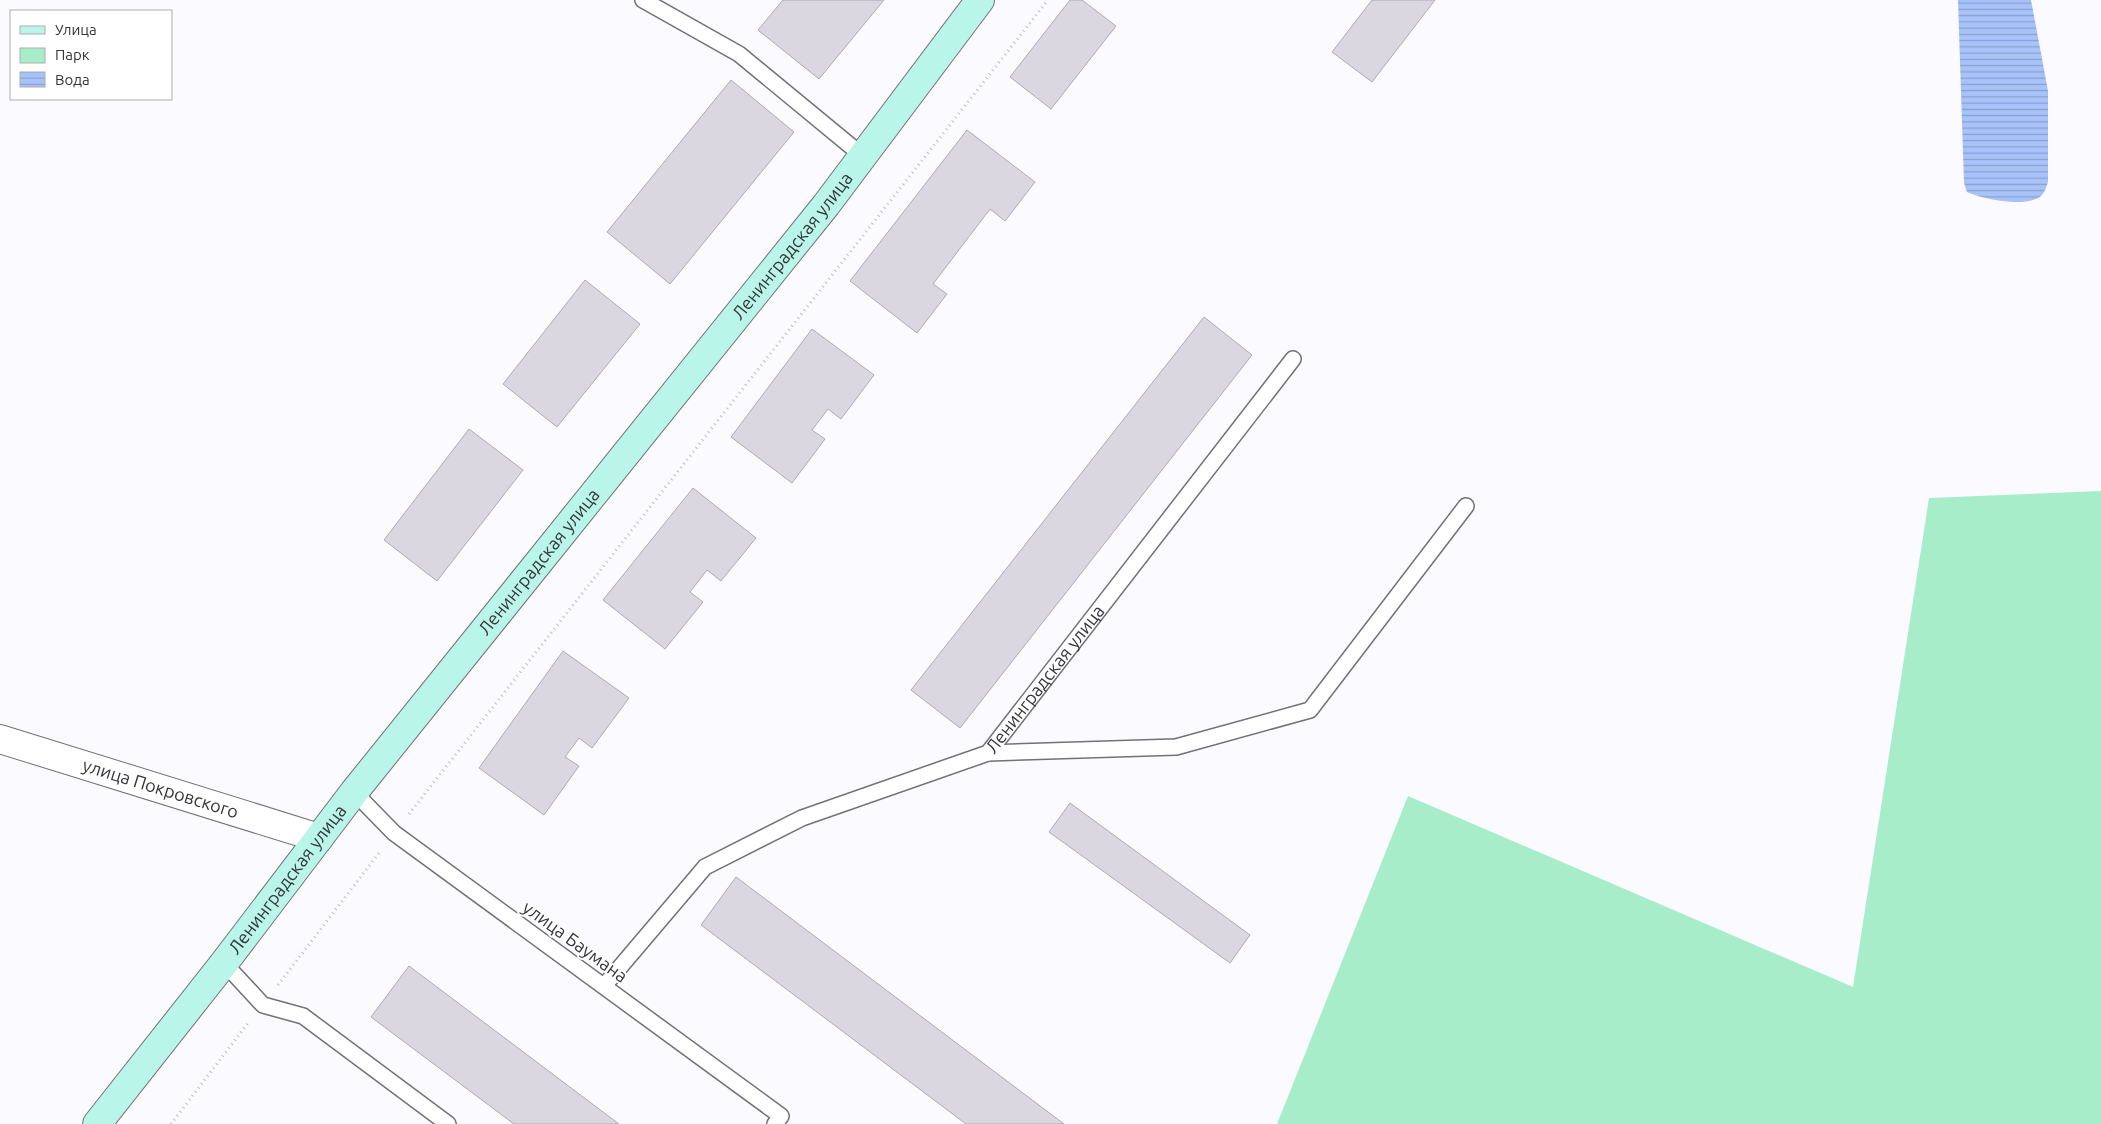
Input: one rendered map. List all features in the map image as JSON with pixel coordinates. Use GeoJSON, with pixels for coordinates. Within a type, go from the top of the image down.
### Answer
{"type":"FeatureCollection","features":[{"type":"Feature","properties":{"kind":"main road","name":"Ленинградская улица"},"geometry":{"type":"LineString","coordinates":[[97,1124],[224,963],[354,792],[864,157],[980,0]]}},
{"type":"Feature","properties":{"kind":"street","name":"улица Покровского"},"geometry":{"type":"LineString","coordinates":[[0,739],[320,838]]}},
{"type":"Feature","properties":{"kind":"lane"},"geometry":{"type":"LineString","coordinates":[[643,0],[739,54],[864,157]]}},
{"type":"Feature","properties":{"kind":"lane","name":"Ленинградская улица"},"geometry":{"type":"LineString","coordinates":[[604,986],[705,867],[802,818],[988,753],[1293,359]]}},
{"type":"Feature","properties":{"kind":"lane"},"geometry":{"type":"LineString","coordinates":[[988,753],[1176,748],[1310,710],[1466,506]]}},
{"type":"Feature","properties":{"kind":"lane","name":"улица Баумана"},"geometry":{"type":"LineString","coordinates":[[354,792],[394,833],[604,986],[778,1120]]}},
{"type":"Feature","properties":{"kind":"lane"},"geometry":{"type":"LineString","coordinates":[[224,963],[262,1005],[303,1016],[448,1124]]}},
{"type":"Feature","properties":{"kind":"path"},"geometry":{"type":"LineString","coordinates":[[171,1124],[394,833],[1048,0]]}},
{"type":"Feature","properties":{"kind":"green space"},"geometry":{"type":"Polygon","coordinates":[[[2101,491],[2101,1124],[1277,1124],[1408,796],[1853,987],[1929,498],[2101,491]]]}},
{"type":"Feature","properties":{"kind":"water"},"geometry":{"type":"Polygon","coordinates":[[[1958,0],[2031,0],[2048,91],[2048,182],[2046,189],[2040,197],[2031,201],[2002,201],[1967,192],[1964,183],[1958,0]]]}},
{"type":"Feature","properties":{"kind":"building"},"geometry":{"type":"Polygon","coordinates":[[[783,0],[884,0],[819,79],[758,30],[783,0]]]}},
{"type":"Feature","properties":{"kind":"building"},"geometry":{"type":"Polygon","coordinates":[[[1070,0],[1082,0],[1116,26],[1051,109],[1010,77],[1070,0]]]}},
{"type":"Feature","properties":{"kind":"building"},"geometry":{"type":"Polygon","coordinates":[[[1372,0],[1435,0],[1372,82],[1332,52],[1372,0]]]}},
{"type":"Feature","properties":{"kind":"building"},"geometry":{"type":"Polygon","coordinates":[[[731,80],[794,132],[670,284],[607,232],[731,80]]]}},
{"type":"Feature","properties":{"kind":"building"},"geometry":{"type":"Polygon","coordinates":[[[967,130],[1035,182],[1005,221],[990,209],[933,284],[947,294],[917,333],[850,281],[967,130]]]}},
{"type":"Feature","properties":{"kind":"building"},"geometry":{"type":"Polygon","coordinates":[[[585,280],[640,324],[557,427],[503,384],[585,280]]]}},
{"type":"Feature","properties":{"kind":"building"},"geometry":{"type":"Polygon","coordinates":[[[1204,317],[1252,355],[960,728],[911,690],[1204,317]]]}},
{"type":"Feature","properties":{"kind":"building"},"geometry":{"type":"Polygon","coordinates":[[[812,329],[874,375],[841,419],[828,409],[812,430],[825,439],[792,483],[731,437],[812,329]]]}},
{"type":"Feature","properties":{"kind":"building"},"geometry":{"type":"Polygon","coordinates":[[[469,429],[523,470],[437,581],[384,540],[469,429]]]}},
{"type":"Feature","properties":{"kind":"building"},"geometry":{"type":"Polygon","coordinates":[[[693,488],[756,538],[721,581],[707,570],[690,592],[703,602],[665,649],[603,600],[693,488]]]}},
{"type":"Feature","properties":{"kind":"building"},"geometry":{"type":"Polygon","coordinates":[[[563,651],[629,698],[592,748],[579,738],[565,757],[579,766],[544,815],[479,768],[563,651]]]}},
{"type":"Feature","properties":{"kind":"building"},"geometry":{"type":"Polygon","coordinates":[[[1070,803],[1250,935],[1230,963],[1049,832],[1070,803]]]}},
{"type":"Feature","properties":{"kind":"building"},"geometry":{"type":"Polygon","coordinates":[[[736,877],[1064,1124],[966,1124],[701,925],[736,877]]]}},
{"type":"Feature","properties":{"kind":"building"},"geometry":{"type":"Polygon","coordinates":[[[409,966],[619,1124],[514,1124],[371,1017],[409,966]]]}}]}
